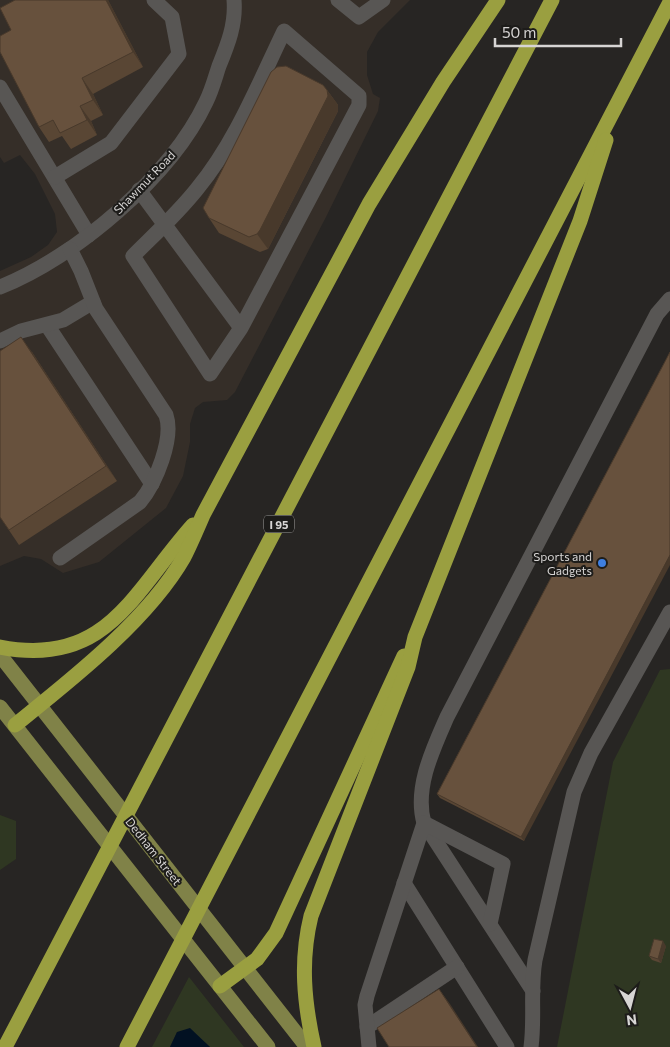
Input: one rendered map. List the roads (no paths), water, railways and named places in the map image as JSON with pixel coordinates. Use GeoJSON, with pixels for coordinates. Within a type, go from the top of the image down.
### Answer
{"type":"FeatureCollection","features":[{"type":"Feature","properties":{"kind":"highway"},"geometry":{"type":"LineString","coordinates":[[15,726],[108,646],[151,600],[184,557],[203,515],[369,204],[443,82],[498,0]]}},
{"type":"Feature","properties":{"kind":"highway","name":"I 95"},"geometry":{"type":"LineString","coordinates":[[5,1047],[552,0]]}},
{"type":"Feature","properties":{"kind":"highway"},"geometry":{"type":"LineString","coordinates":[[127,1047],[670,2]]}},
{"type":"Feature","properties":{"kind":"highway"},"geometry":{"type":"LineString","coordinates":[[314,1047],[303,978],[306,938],[311,916],[408,667],[415,637],[580,221],[620,98]]}},
{"type":"Feature","properties":{"kind":"highway"},"geometry":{"type":"LineString","coordinates":[[0,647],[26,651],[54,650],[78,644],[97,633],[124,610],[172,549],[203,515]]}},
{"type":"Feature","properties":{"kind":"highway"},"geometry":{"type":"LineString","coordinates":[[220,986],[246,968],[266,949],[280,924],[398,665],[415,637]]}},
{"type":"Feature","properties":{"kind":"main road","name":"Dedham Street"},"geometry":{"type":"LineString","coordinates":[[0,655],[307,1047]]}},
{"type":"Feature","properties":{"kind":"main road"},"geometry":{"type":"LineString","coordinates":[[0,707],[268,1047]]}},
{"type":"Feature","properties":{"kind":"street"},"geometry":{"type":"LineString","coordinates":[[55,177],[111,143],[179,54],[172,16],[154,0]]}},
{"type":"Feature","properties":{"kind":"street","name":"Shawmut Road"},"geometry":{"type":"LineString","coordinates":[[0,286],[35,271],[89,235],[139,190],[180,145],[206,102],[232,28],[235,13],[234,0]]}},
{"type":"Feature","properties":{"kind":"street"},"geometry":{"type":"LineString","coordinates":[[338,0],[359,17],[383,0]]}},
{"type":"Feature","properties":{"kind":"street"},"geometry":{"type":"LineString","coordinates":[[284,32],[359,96],[359,105],[241,328],[210,374],[133,256],[198,189],[229,143],[284,32]]}},
{"type":"Feature","properties":{"kind":"street"},"geometry":{"type":"LineString","coordinates":[[0,88],[89,235]]}},
{"type":"Feature","properties":{"kind":"street"},"geometry":{"type":"LineString","coordinates":[[139,190],[241,328]]}},
{"type":"Feature","properties":{"kind":"street"},"geometry":{"type":"LineString","coordinates":[[60,558],[145,497],[152,484],[168,436],[166,415],[93,302],[70,249]]}},
{"type":"Feature","properties":{"kind":"street"},"geometry":{"type":"LineString","coordinates":[[533,991],[424,823],[420,804],[422,787],[435,747],[448,718],[656,314],[670,299]]}},
{"type":"Feature","properties":{"kind":"street"},"geometry":{"type":"LineString","coordinates":[[0,341],[21,331],[63,320],[93,302]]}},
{"type":"Feature","properties":{"kind":"street"},"geometry":{"type":"LineString","coordinates":[[47,325],[152,484]]}},
{"type":"Feature","properties":{"kind":"street"},"geometry":{"type":"LineString","coordinates":[[531,1047],[535,1020],[533,991],[535,960],[574,792],[591,753],[670,612]]}},
{"type":"Feature","properties":{"kind":"street"},"geometry":{"type":"LineString","coordinates":[[369,1047],[367,996],[424,823]]}},
{"type":"Feature","properties":{"kind":"street"},"geometry":{"type":"LineString","coordinates":[[424,823],[503,864],[490,924]]}},
{"type":"Feature","properties":{"kind":"street"},"geometry":{"type":"LineString","coordinates":[[404,883],[507,1047]]}},
{"type":"Feature","properties":{"kind":"street"},"geometry":{"type":"LineString","coordinates":[[367,1027],[457,967]]}},
{"type":"Feature","properties":{"kind":"water"},"geometry":{"type":"Polygon","coordinates":[[[190,1028],[210,1047],[170,1047],[177,1032],[190,1028]]]}},
{"type":"Feature","properties":{"kind":"place","name":"Sports and Gadgets"},"geometry":{"type":"Point","coordinates":[602,563]}}]}
